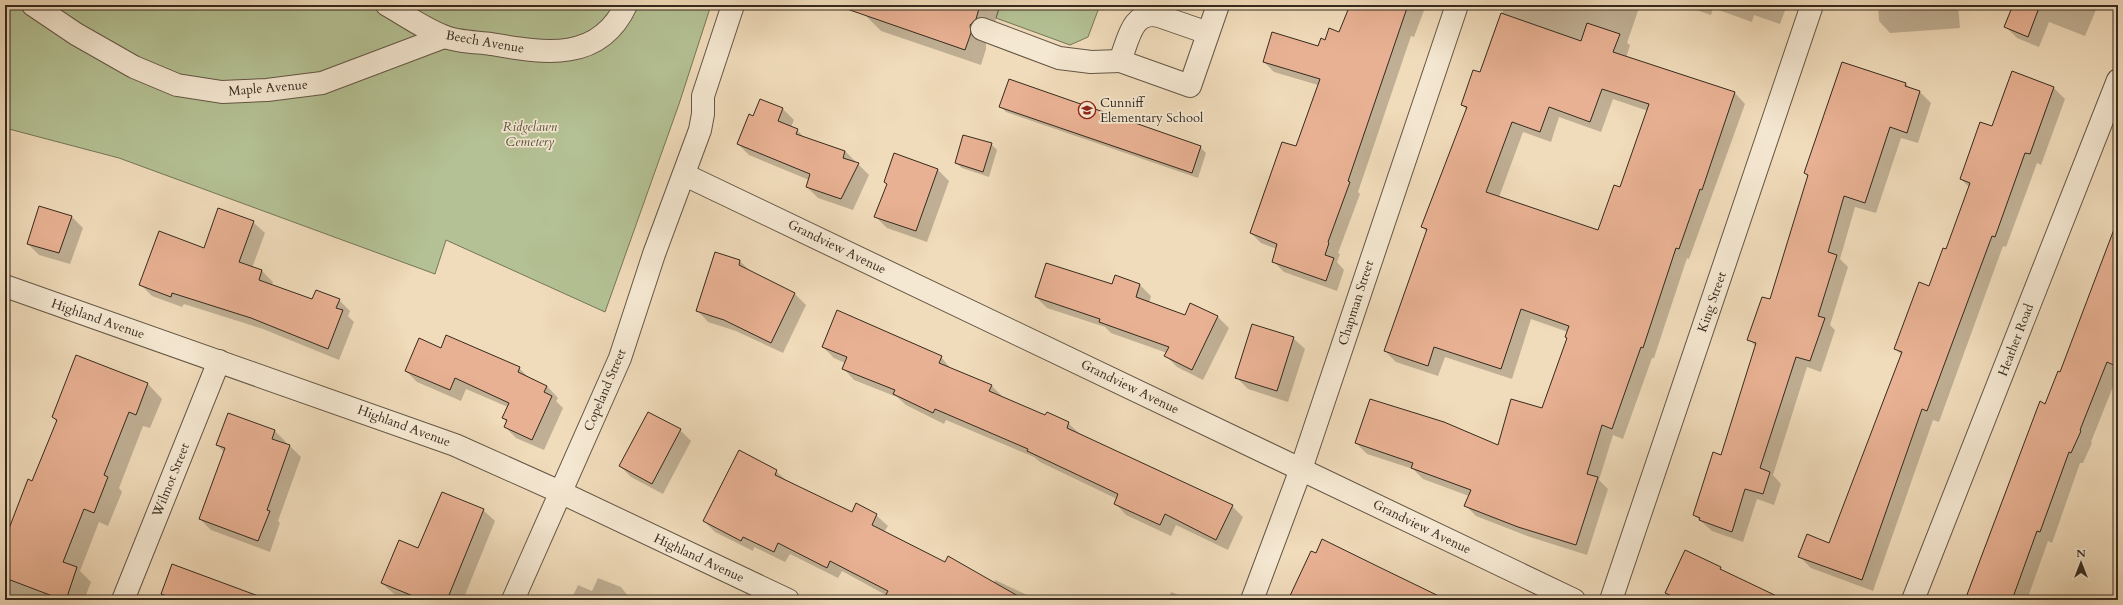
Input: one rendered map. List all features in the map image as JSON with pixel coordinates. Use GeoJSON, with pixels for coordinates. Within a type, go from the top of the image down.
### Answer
{"type":"FeatureCollection","features":[{"type":"Feature","properties":{"kind":"street","name":"Maple Avenue"},"geometry":{"type":"LineString","coordinates":[[33,5],[76,34],[134,67],[177,85],[222,92],[267,90],[322,82],[444,37]]}},
{"type":"Feature","properties":{"kind":"street","name":"Beech Avenue"},"geometry":{"type":"LineString","coordinates":[[387,5],[444,37],[519,49],[567,50],[594,43],[605,36],[621,17],[626,5]]}},
{"type":"Feature","properties":{"kind":"street","name":"Copeland Street"},"geometry":{"type":"LineString","coordinates":[[513,600],[620,358],[654,254],[685,175],[702,122],[705,89],[733,5]]}},
{"type":"Feature","properties":{"kind":"street"},"geometry":{"type":"LineString","coordinates":[[982,30],[1059,58],[1091,62],[1120,61],[1190,86],[1218,5]]}},
{"type":"Feature","properties":{"kind":"street","name":"Chapman Street"},"geometry":{"type":"LineString","coordinates":[[1252,600],[1301,469],[1457,5]]}},
{"type":"Feature","properties":{"kind":"street","name":"King Street"},"geometry":{"type":"LineString","coordinates":[[1611,600],[1812,5]]}},
{"type":"Feature","properties":{"kind":"street"},"geometry":{"type":"LineString","coordinates":[[1120,61],[1134,24],[1142,16],[1153,14],[1208,33]]}},
{"type":"Feature","properties":{"kind":"street","name":"Heather Road"},"geometry":{"type":"LineString","coordinates":[[1913,600],[2118,80]]}},
{"type":"Feature","properties":{"kind":"street","name":"Grandview Avenue"},"geometry":{"type":"LineString","coordinates":[[685,175],[1574,600]]}},
{"type":"Feature","properties":{"kind":"street","name":"Highland Avenue"},"geometry":{"type":"LineString","coordinates":[[5,286],[455,445],[560,492],[788,600]]}},
{"type":"Feature","properties":{"kind":"street","name":"Wilmot Street"},"geometry":{"type":"LineString","coordinates":[[123,600],[219,361]]}},
{"type":"Feature","properties":{"kind":"green space","name":"Ridgelawn Cemetery"},"geometry":{"type":"Polygon","coordinates":[[[5,5],[711,5],[679,104],[605,312],[446,240],[435,274],[119,158],[5,128],[5,5]]]}},
{"type":"Feature","properties":{"kind":"green space"},"geometry":{"type":"Polygon","coordinates":[[[1000,5],[1100,5],[1088,37],[1070,45],[996,18],[1000,5]]]}},
{"type":"Feature","properties":{"kind":"building"},"geometry":{"type":"Polygon","coordinates":[[[847,5],[980,5],[976,19],[970,25],[971,33],[965,50],[847,9],[847,5]]]}},
{"type":"Feature","properties":{"kind":"building"},"geometry":{"type":"Polygon","coordinates":[[[1350,5],[1408,5],[1348,181],[1350,182],[1328,242],[1325,255],[1334,258],[1326,281],[1272,262],[1277,244],[1250,233],[1282,142],[1296,146],[1320,79],[1263,62],[1272,32],[1318,46],[1321,38],[1325,40],[1329,28],[1339,32],[1350,5]]]}},
{"type":"Feature","properties":{"kind":"building"},"geometry":{"type":"Polygon","coordinates":[[[2013,5],[2040,5],[2028,37],[2004,27],[2013,5]]]}},
{"type":"Feature","properties":{"kind":"building"},"geometry":{"type":"Polygon","coordinates":[[[1501,13],[1581,41],[1587,23],[1620,34],[1613,52],[1735,92],[1702,190],[1700,189],[1679,249],[1676,248],[1643,348],[1641,347],[1612,429],[1602,425],[1587,474],[1598,477],[1576,545],[1518,527],[1464,506],[1471,490],[1411,468],[1413,463],[1355,443],[1370,399],[1444,422],[1498,445],[1511,399],[1542,408],[1567,338],[1565,337],[1569,326],[1521,309],[1501,369],[1434,347],[1428,366],[1384,351],[1427,229],[1421,227],[1467,107],[1461,105],[1473,70],[1480,72],[1501,13]],[[1602,89],[1590,122],[1549,107],[1540,132],[1512,122],[1486,192],[1598,230],[1614,185],[1620,187],[1649,104],[1602,89]]]}},
{"type":"Feature","properties":{"kind":"building"},"geometry":{"type":"Polygon","coordinates":[[[1842,62],[1906,83],[1905,86],[1920,91],[1907,133],[1890,127],[1865,203],[1844,196],[1828,252],[1837,255],[1818,316],[1825,318],[1810,361],[1796,357],[1760,468],[1770,472],[1763,494],[1745,489],[1732,532],[1699,520],[1700,518],[1693,515],[1713,452],[1721,455],[1756,343],[1747,340],[1762,297],[1770,299],[1808,175],[1804,173],[1842,62]]]}},
{"type":"Feature","properties":{"kind":"building"},"geometry":{"type":"Polygon","coordinates":[[[2012,71],[2054,87],[2030,154],[2025,153],[1995,237],[1992,236],[1927,411],[1922,409],[1862,580],[1798,557],[1807,534],[1829,543],[1902,352],[1894,349],[1919,282],[1929,286],[1943,248],[1946,249],[1970,183],[1960,179],[1980,122],[1992,126],[2012,71]]]}},
{"type":"Feature","properties":{"kind":"building"},"geometry":{"type":"Polygon","coordinates":[[[1009,79],[1201,146],[1192,173],[999,107],[1009,79]]]}},
{"type":"Feature","properties":{"kind":"building"},"geometry":{"type":"Polygon","coordinates":[[[760,99],[783,108],[778,121],[798,129],[796,134],[845,151],[843,158],[859,163],[841,199],[806,187],[810,174],[737,144],[749,114],[753,116],[760,99]]]}},
{"type":"Feature","properties":{"kind":"building"},"geometry":{"type":"Polygon","coordinates":[[[963,135],[992,143],[983,172],[955,163],[963,135]]]}},
{"type":"Feature","properties":{"kind":"building"},"geometry":{"type":"Polygon","coordinates":[[[894,153],[938,169],[916,231],[874,217],[887,184],[884,182],[894,153]]]}},
{"type":"Feature","properties":{"kind":"building"},"geometry":{"type":"Polygon","coordinates":[[[39,206],[72,216],[59,253],[27,244],[39,206]]]}},
{"type":"Feature","properties":{"kind":"building"},"geometry":{"type":"Polygon","coordinates":[[[218,208],[254,221],[239,262],[262,270],[259,280],[312,299],[316,290],[340,299],[336,308],[343,310],[328,349],[251,318],[172,293],[171,297],[139,285],[159,231],[204,248],[218,208]]]}},
{"type":"Feature","properties":{"kind":"building"},"geometry":{"type":"Polygon","coordinates":[[[2116,224],[2118,224],[2118,367],[2107,362],[2080,430],[2081,431],[2071,453],[2069,452],[2040,532],[2037,531],[2012,600],[1965,600],[2040,401],[2045,404],[2058,371],[2060,372],[2116,224]]]}},
{"type":"Feature","properties":{"kind":"building"},"geometry":{"type":"Polygon","coordinates":[[[715,252],[740,260],[739,265],[795,293],[771,343],[724,320],[696,311],[715,252]]]}},
{"type":"Feature","properties":{"kind":"building"},"geometry":{"type":"Polygon","coordinates":[[[1046,263],[1112,284],[1115,275],[1140,284],[1136,297],[1185,315],[1190,303],[1218,316],[1192,370],[1164,356],[1169,347],[1099,322],[1100,319],[1035,297],[1046,263]]]}},
{"type":"Feature","properties":{"kind":"building"},"geometry":{"type":"Polygon","coordinates":[[[837,310],[942,356],[939,363],[992,385],[989,391],[1045,415],[1047,412],[1069,422],[1067,428],[1233,505],[1216,540],[1165,514],[1160,525],[1114,504],[1118,494],[1027,451],[1028,449],[935,409],[933,413],[893,394],[895,390],[842,369],[847,357],[822,347],[837,310]]]}},
{"type":"Feature","properties":{"kind":"building"},"geometry":{"type":"Polygon","coordinates":[[[1252,324],[1294,337],[1277,391],[1235,378],[1252,324]]]}},
{"type":"Feature","properties":{"kind":"building"},"geometry":{"type":"Polygon","coordinates":[[[446,335],[520,367],[518,372],[547,386],[544,392],[552,396],[532,440],[504,427],[507,420],[502,418],[509,403],[455,378],[450,390],[405,371],[419,338],[441,348],[446,335]]]}},
{"type":"Feature","properties":{"kind":"building"},"geometry":{"type":"Polygon","coordinates":[[[76,355],[148,383],[136,415],[129,412],[104,475],[108,477],[94,513],[84,509],[63,562],[77,567],[66,600],[63,600],[5,578],[5,539],[28,479],[32,481],[57,420],[52,417],[76,355]]]}},
{"type":"Feature","properties":{"kind":"building"},"geometry":{"type":"Polygon","coordinates":[[[648,412],[681,429],[652,484],[619,466],[648,412]]]}},
{"type":"Feature","properties":{"kind":"building"},"geometry":{"type":"Polygon","coordinates":[[[228,413],[275,430],[272,439],[290,445],[267,510],[270,511],[258,541],[199,519],[225,448],[216,445],[228,413]]]}},
{"type":"Feature","properties":{"kind":"building"},"geometry":{"type":"Polygon","coordinates":[[[739,450],[777,470],[775,475],[852,512],[856,503],[877,514],[872,525],[945,562],[948,556],[1025,600],[883,600],[888,591],[830,561],[827,568],[778,543],[774,552],[743,537],[741,541],[703,521],[739,450]]]}},
{"type":"Feature","properties":{"kind":"building"},"geometry":{"type":"Polygon","coordinates":[[[442,492],[484,509],[447,600],[423,600],[381,583],[399,540],[418,548],[442,492]]]}},
{"type":"Feature","properties":{"kind":"building"},"geometry":{"type":"Polygon","coordinates":[[[1322,539],[1447,600],[1288,600],[1311,551],[1316,553],[1322,539]]]}},
{"type":"Feature","properties":{"kind":"building"},"geometry":{"type":"Polygon","coordinates":[[[1685,550],[1721,567],[1720,569],[1785,600],[1681,600],[1665,593],[1685,550]]]}},
{"type":"Feature","properties":{"kind":"building"},"geometry":{"type":"Polygon","coordinates":[[[172,564],[261,597],[261,600],[178,600],[161,594],[172,564]]]}},
{"type":"Feature","properties":{"kind":"place","name":"Cunniff Elementary School"},"geometry":{"type":"Point","coordinates":[1087,110]}}]}
